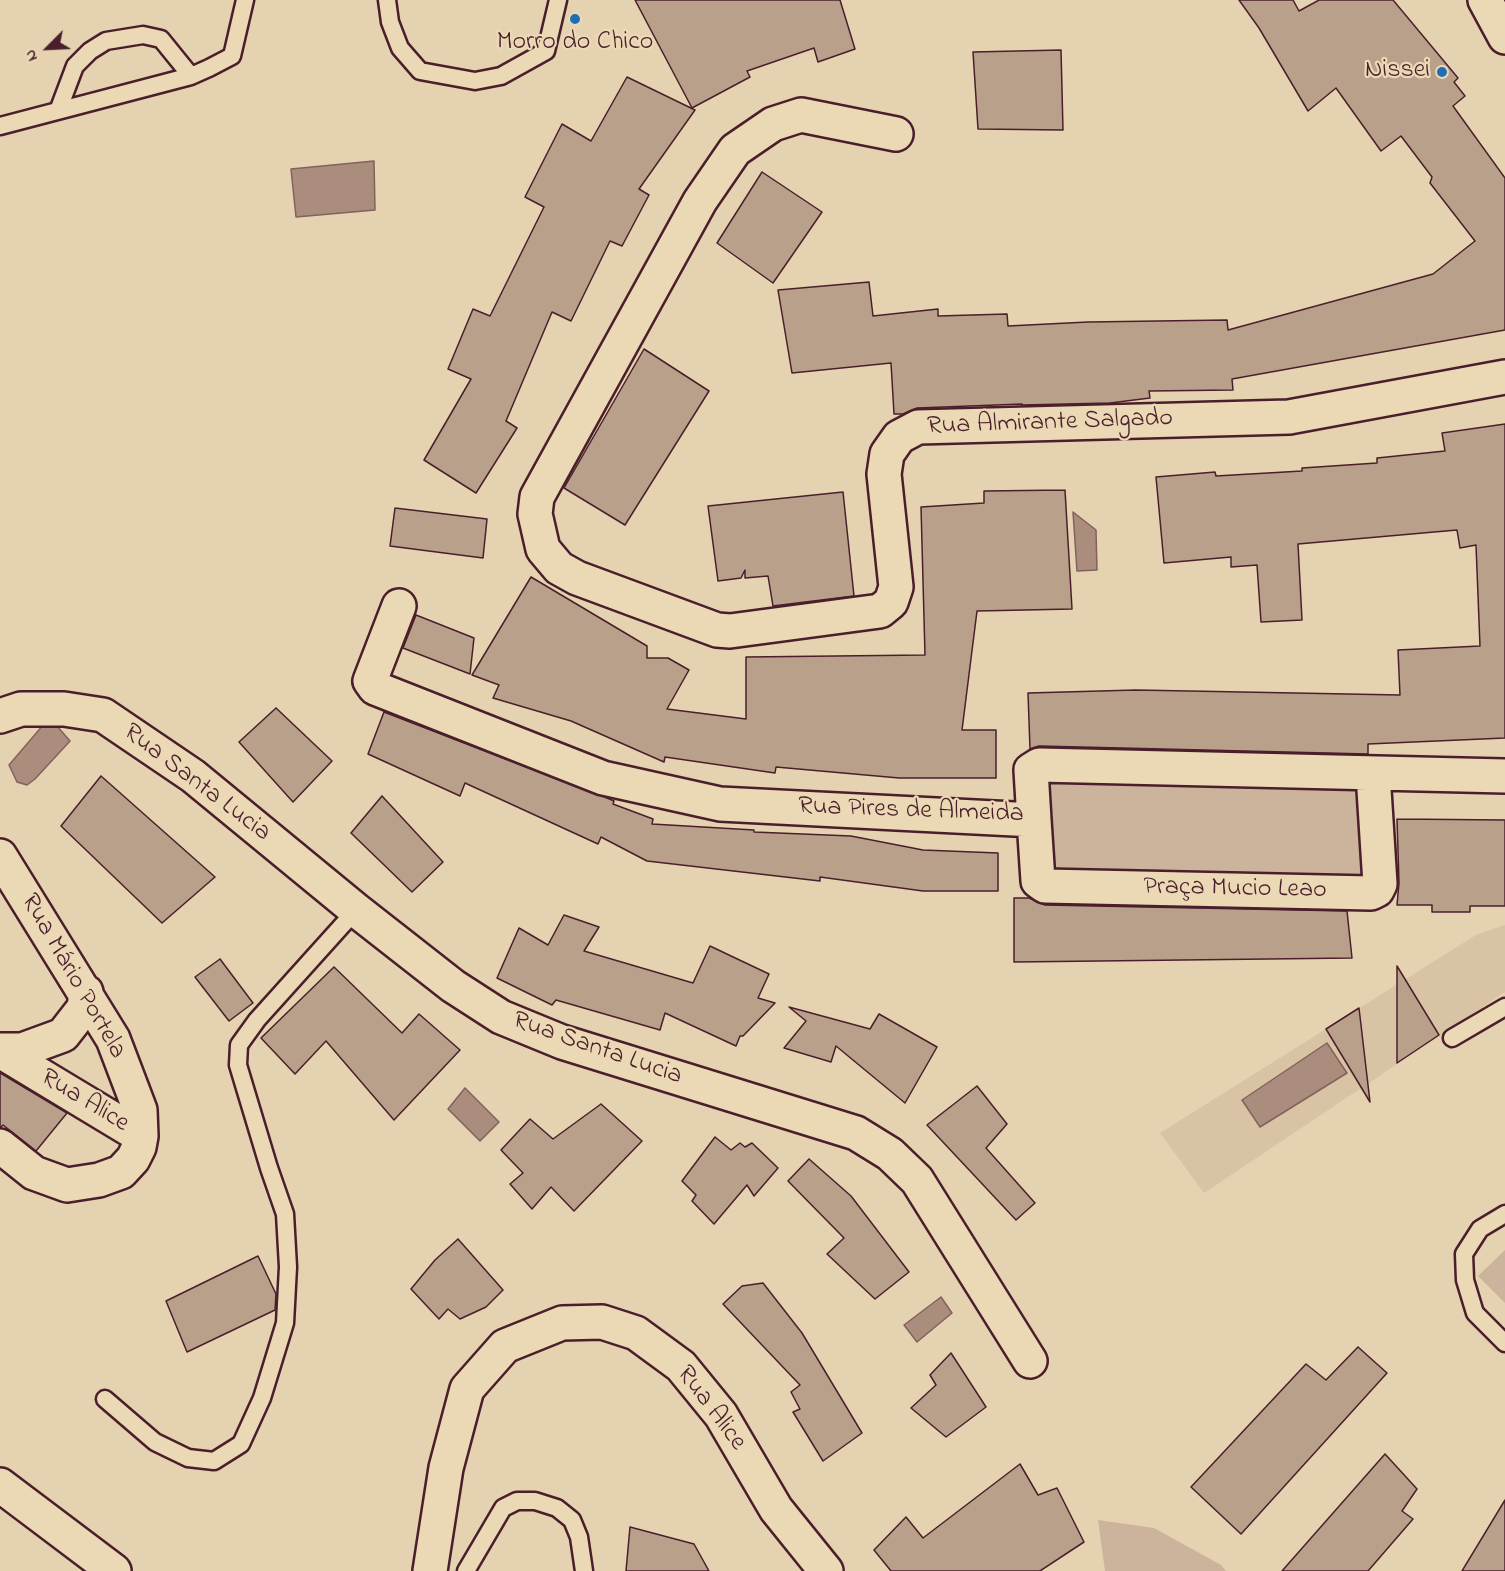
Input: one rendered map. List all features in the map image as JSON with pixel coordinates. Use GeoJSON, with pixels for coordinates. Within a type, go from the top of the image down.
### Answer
{"type":"FeatureCollection","features":[{"type":"Feature","properties":{"kind":"street"},"geometry":{"type":"LineString","coordinates":[[1485,0],[1505,37]]}},
{"type":"Feature","properties":{"kind":"street","name":"Rua Almirante Salgado"},"geometry":{"type":"LineString","coordinates":[[896,134],[801,115],[772,124],[735,150],[700,201],[537,497],[535,514],[543,549],[559,568],[577,578],[717,630],[730,631],[880,611],[891,602],[896,587],[884,474],[887,454],[898,437],[918,427],[1289,417],[1505,377]]}},
{"type":"Feature","properties":{"kind":"street","name":"Rua Pires de Almeida"},"geometry":{"type":"LineString","coordinates":[[399,606],[370,681],[372,686],[603,778],[720,804],[1034,820],[1031,770],[1039,765],[1505,776]]}},
{"type":"Feature","properties":{"kind":"street","name":"Rua Santa Lucia"},"geometry":{"type":"LineString","coordinates":[[0,716],[21,709],[64,709],[104,715],[193,776],[356,910],[453,986],[501,1017],[562,1042],[856,1134],[890,1154],[917,1180],[1030,1361]]}},
{"type":"Feature","properties":{"kind":"street","name":"Praça Mucio Leao"},"geometry":{"type":"LineString","coordinates":[[1034,820],[1038,881],[1045,886],[1371,893],[1377,890],[1380,884],[1372,774]]}},
{"type":"Feature","properties":{"kind":"street","name":"Rua Mário Portela"},"geometry":{"type":"LineString","coordinates":[[0,856],[113,1039],[140,1110],[141,1137]]}},
{"type":"Feature","properties":{"kind":"street","name":"Rua Alice"},"geometry":{"type":"LineString","coordinates":[[0,1050],[22,1050],[63,1035],[84,1008],[86,992]]}},
{"type":"Feature","properties":{"kind":"street","name":"Rua Alice"},"geometry":{"type":"LineString","coordinates":[[0,1050],[141,1137],[133,1159],[121,1172],[99,1180],[67,1185],[34,1173],[0,1146]]}},
{"type":"Feature","properties":{"kind":"street","name":"Rua Alice"},"geometry":{"type":"LineString","coordinates":[[430,1571],[446,1468],[467,1389],[505,1346],[562,1323],[602,1322],[636,1334],[681,1366],[721,1415],[776,1509],[826,1571]]}},
{"type":"Feature","properties":{"kind":"street"},"geometry":{"type":"LineString","coordinates":[[0,1485],[114,1571]]}},
{"type":"Feature","properties":{"kind":"lane"},"geometry":{"type":"LineString","coordinates":[[0,126],[191,76],[232,56],[245,0]]}},
{"type":"Feature","properties":{"kind":"lane"},"geometry":{"type":"LineString","coordinates":[[387,0],[390,22],[400,48],[420,71],[475,81],[501,76],[546,51],[558,0]]}},
{"type":"Feature","properties":{"kind":"lane"},"geometry":{"type":"LineString","coordinates":[[58,111],[75,66],[90,51],[106,41],[143,35],[161,39],[191,76]]}},
{"type":"Feature","properties":{"kind":"lane"},"geometry":{"type":"LineString","coordinates":[[105,1399],[155,1442],[188,1458],[214,1461],[241,1444],[262,1398],[285,1323],[288,1267],[285,1214],[238,1065],[238,1044],[256,1020],[356,910]]}},
{"type":"Feature","properties":{"kind":"lane"},"geometry":{"type":"LineString","coordinates":[[1452,1038],[1505,1007]]}},
{"type":"Feature","properties":{"kind":"lane"},"geometry":{"type":"LineString","coordinates":[[1505,1214],[1480,1229],[1464,1254],[1465,1280],[1475,1313],[1505,1343]]}},
{"type":"Feature","properties":{"kind":"lane"},"geometry":{"type":"LineString","coordinates":[[466,1571],[503,1508],[517,1501],[535,1501],[557,1508],[572,1520],[579,1537],[584,1571]]}},
{"type":"Feature","properties":{"kind":"shaded area"},"geometry":{"type":"Polygon","coordinates":[[[374,161],[375,210],[296,217],[291,169],[374,161]]]}},
{"type":"Feature","properties":{"kind":"shaded area"},"geometry":{"type":"Polygon","coordinates":[[[1073,512],[1096,530],[1097,570],[1077,571],[1073,512]]]}},
{"type":"Feature","properties":{"kind":"shaded area"},"geometry":{"type":"Polygon","coordinates":[[[44,724],[57,726],[70,741],[35,779],[27,785],[17,782],[9,765],[44,724]]]}},
{"type":"Feature","properties":{"kind":"shaded area"},"geometry":{"type":"Polygon","coordinates":[[[1364,768],[1365,887],[1029,882],[1027,772],[1364,768]]]}},
{"type":"Feature","properties":{"kind":"shaded area"},"geometry":{"type":"Polygon","coordinates":[[[1505,925],[1505,992],[1204,1193],[1160,1133],[1476,935],[1505,925]]]}},
{"type":"Feature","properties":{"kind":"shaded area"},"geometry":{"type":"Polygon","coordinates":[[[1327,1043],[1347,1073],[1260,1127],[1242,1100],[1327,1043]]]}},
{"type":"Feature","properties":{"kind":"shaded area"},"geometry":{"type":"Polygon","coordinates":[[[465,1088],[499,1122],[480,1141],[448,1109],[465,1088]]]}},
{"type":"Feature","properties":{"kind":"shaded area"},"geometry":{"type":"Polygon","coordinates":[[[1505,1250],[1505,1303],[1478,1276],[1505,1250]]]}},
{"type":"Feature","properties":{"kind":"shaded area"},"geometry":{"type":"Polygon","coordinates":[[[941,1297],[952,1313],[917,1342],[904,1325],[941,1297]]]}},
{"type":"Feature","properties":{"kind":"shaded area"},"geometry":{"type":"Polygon","coordinates":[[[1098,1520],[1154,1528],[1221,1565],[1226,1571],[1105,1571],[1098,1520]]]}},
{"type":"Feature","properties":{"kind":"building"},"geometry":{"type":"Polygon","coordinates":[[[635,0],[840,0],[855,49],[818,62],[814,48],[747,71],[750,77],[692,108],[635,0]]]}},
{"type":"Feature","properties":{"kind":"building"},"geometry":{"type":"Polygon","coordinates":[[[1239,0],[1293,0],[1299,11],[1319,0],[1393,0],[1458,78],[1454,82],[1465,96],[1453,106],[1505,178],[1505,330],[1232,379],[1233,390],[1149,391],[1150,398],[1110,403],[917,408],[903,414],[894,414],[891,363],[792,373],[778,290],[869,282],[873,316],[938,309],[938,316],[1007,314],[1008,326],[1088,322],[1227,320],[1228,330],[1433,274],[1475,241],[1430,183],[1432,177],[1401,136],[1381,151],[1336,88],[1308,111],[1259,28],[1239,0]]]}},
{"type":"Feature","properties":{"kind":"building"},"geometry":{"type":"Polygon","coordinates":[[[1061,50],[1063,130],[978,129],[973,52],[1061,50]]]}},
{"type":"Feature","properties":{"kind":"building"},"geometry":{"type":"Polygon","coordinates":[[[627,77],[695,110],[639,189],[649,195],[622,246],[610,241],[571,321],[552,312],[506,421],[517,428],[476,493],[424,460],[471,379],[448,369],[473,309],[490,316],[544,207],[525,197],[562,124],[591,141],[627,77]]]}},
{"type":"Feature","properties":{"kind":"building"},"geometry":{"type":"Polygon","coordinates":[[[762,172],[822,212],[773,283],[717,243],[762,172]]]}},
{"type":"Feature","properties":{"kind":"building"},"geometry":{"type":"Polygon","coordinates":[[[644,349],[709,391],[625,525],[564,488],[644,349]]]}},
{"type":"Feature","properties":{"kind":"building"},"geometry":{"type":"Polygon","coordinates":[[[1505,424],[1505,738],[1368,744],[1368,754],[1039,746],[1030,749],[1028,693],[1136,690],[1400,695],[1398,650],[1480,646],[1476,545],[1460,548],[1457,530],[1298,544],[1302,620],[1261,622],[1257,565],[1231,567],[1231,557],[1164,563],[1156,477],[1215,472],[1216,476],[1302,471],[1302,468],[1377,463],[1377,458],[1445,451],[1442,433],[1505,424]]]}},
{"type":"Feature","properties":{"kind":"building"},"geometry":{"type":"Polygon","coordinates":[[[1065,490],[1072,609],[977,611],[962,730],[996,730],[996,778],[899,778],[776,767],[775,773],[665,757],[664,762],[571,721],[493,698],[499,685],[472,675],[531,577],[647,646],[647,658],[668,658],[689,670],[667,709],[746,719],[746,657],[925,655],[921,507],[984,503],[984,491],[1065,490]]]}},
{"type":"Feature","properties":{"kind":"building"},"geometry":{"type":"Polygon","coordinates":[[[843,492],[854,596],[773,606],[768,576],[745,578],[745,570],[741,578],[718,581],[708,506],[843,492]]]}},
{"type":"Feature","properties":{"kind":"building"},"geometry":{"type":"Polygon","coordinates":[[[395,508],[487,519],[483,558],[390,546],[395,508]]]}},
{"type":"Feature","properties":{"kind":"building"},"geometry":{"type":"Polygon","coordinates":[[[416,615],[474,638],[470,674],[403,648],[416,615]]]}},
{"type":"Feature","properties":{"kind":"building"},"geometry":{"type":"Polygon","coordinates":[[[276,708],[332,761],[293,802],[239,742],[276,708]]]}},
{"type":"Feature","properties":{"kind":"building"},"geometry":{"type":"Polygon","coordinates":[[[384,712],[607,798],[614,801],[613,804],[653,819],[652,824],[754,830],[754,832],[851,836],[923,850],[998,853],[998,891],[923,891],[820,877],[820,881],[647,861],[601,837],[598,844],[465,783],[460,796],[368,754],[384,712]]]}},
{"type":"Feature","properties":{"kind":"building"},"geometry":{"type":"Polygon","coordinates":[[[101,776],[215,877],[162,923],[61,826],[101,776]]]}},
{"type":"Feature","properties":{"kind":"building"},"geometry":{"type":"Polygon","coordinates":[[[382,796],[443,862],[412,892],[351,833],[382,796]]]}},
{"type":"Feature","properties":{"kind":"building"},"geometry":{"type":"Polygon","coordinates":[[[1397,819],[1505,820],[1505,906],[1470,906],[1470,912],[1432,912],[1432,905],[1397,905],[1399,883],[1397,819]]]}},
{"type":"Feature","properties":{"kind":"building"},"geometry":{"type":"Polygon","coordinates":[[[1014,898],[1029,898],[1045,905],[1347,911],[1352,958],[1014,962],[1014,898]]]}},
{"type":"Feature","properties":{"kind":"building"},"geometry":{"type":"Polygon","coordinates":[[[564,915],[599,927],[584,951],[693,983],[710,946],[769,974],[758,998],[775,1003],[743,1036],[740,1036],[736,1046],[665,1013],[660,1030],[556,1000],[552,1005],[497,978],[519,928],[548,945],[564,915]]]}},
{"type":"Feature","properties":{"kind":"building"},"geometry":{"type":"Polygon","coordinates":[[[220,959],[253,1003],[229,1021],[195,977],[220,959]]]}},
{"type":"Feature","properties":{"kind":"building"},"geometry":{"type":"Polygon","coordinates":[[[1397,966],[1439,1035],[1397,1063],[1397,966]]]}},
{"type":"Feature","properties":{"kind":"building"},"geometry":{"type":"Polygon","coordinates":[[[334,967],[402,1033],[419,1014],[460,1050],[394,1120],[326,1041],[295,1074],[261,1038],[334,967]]]}},
{"type":"Feature","properties":{"kind":"building"},"geometry":{"type":"Polygon","coordinates":[[[789,1007],[870,1029],[879,1014],[937,1047],[905,1103],[836,1046],[831,1062],[784,1048],[806,1021],[789,1007]]]}},
{"type":"Feature","properties":{"kind":"building"},"geometry":{"type":"Polygon","coordinates":[[[1359,1008],[1370,1102],[1326,1029],[1359,1008]]]}},
{"type":"Feature","properties":{"kind":"building"},"geometry":{"type":"Polygon","coordinates":[[[0,1073],[67,1113],[36,1151],[3,1125],[0,1128],[0,1073]]]}},
{"type":"Feature","properties":{"kind":"building"},"geometry":{"type":"Polygon","coordinates":[[[977,1086],[1007,1124],[986,1148],[1035,1203],[1016,1220],[927,1125],[977,1086]]]}},
{"type":"Feature","properties":{"kind":"building"},"geometry":{"type":"Polygon","coordinates":[[[601,1104],[642,1141],[574,1211],[551,1187],[532,1209],[510,1184],[523,1173],[501,1150],[530,1119],[553,1139],[601,1104]]]}},
{"type":"Feature","properties":{"kind":"building"},"geometry":{"type":"Polygon","coordinates":[[[715,1137],[731,1150],[740,1143],[745,1147],[752,1143],[778,1168],[754,1196],[747,1185],[714,1224],[692,1201],[696,1195],[682,1181],[715,1137]]]}},
{"type":"Feature","properties":{"kind":"building"},"geometry":{"type":"Polygon","coordinates":[[[809,1159],[851,1196],[909,1272],[875,1299],[827,1254],[844,1238],[788,1181],[809,1159]]]}},
{"type":"Feature","properties":{"kind":"building"},"geometry":{"type":"Polygon","coordinates":[[[458,1239],[503,1290],[486,1307],[460,1319],[448,1309],[439,1319],[411,1289],[435,1260],[458,1239]]]}},
{"type":"Feature","properties":{"kind":"building"},"geometry":{"type":"Polygon","coordinates":[[[258,1256],[276,1294],[275,1310],[187,1352],[166,1301],[258,1256]]]}},
{"type":"Feature","properties":{"kind":"building"},"geometry":{"type":"Polygon","coordinates":[[[763,1283],[802,1333],[862,1433],[823,1461],[793,1412],[800,1409],[791,1392],[800,1385],[723,1304],[742,1286],[763,1283]]]}},
{"type":"Feature","properties":{"kind":"building"},"geometry":{"type":"Polygon","coordinates":[[[1358,1347],[1387,1373],[1241,1534],[1191,1487],[1306,1364],[1326,1380],[1358,1347]]]}},
{"type":"Feature","properties":{"kind":"building"},"geometry":{"type":"Polygon","coordinates":[[[951,1353],[986,1407],[946,1437],[911,1408],[936,1385],[930,1375],[951,1353]]]}},
{"type":"Feature","properties":{"kind":"building"},"geometry":{"type":"Polygon","coordinates":[[[1385,1454],[1417,1489],[1402,1511],[1413,1519],[1368,1571],[1282,1571],[1385,1454]]]}},
{"type":"Feature","properties":{"kind":"building"},"geometry":{"type":"Polygon","coordinates":[[[1020,1464],[1038,1495],[1057,1488],[1084,1542],[1040,1571],[891,1571],[874,1550],[906,1517],[923,1538],[1020,1464]]]}},
{"type":"Feature","properties":{"kind":"building"},"geometry":{"type":"Polygon","coordinates":[[[1505,1500],[1505,1571],[1462,1571],[1505,1500]]]}},
{"type":"Feature","properties":{"kind":"building"},"geometry":{"type":"Polygon","coordinates":[[[630,1527],[694,1544],[709,1571],[626,1571],[630,1527]]]}},
{"type":"Feature","properties":{"kind":"place","name":"Morro do Chico"},"geometry":{"type":"Point","coordinates":[575,19]}},
{"type":"Feature","properties":{"kind":"place","name":"Nissei"},"geometry":{"type":"Point","coordinates":[1442,72]}}]}
